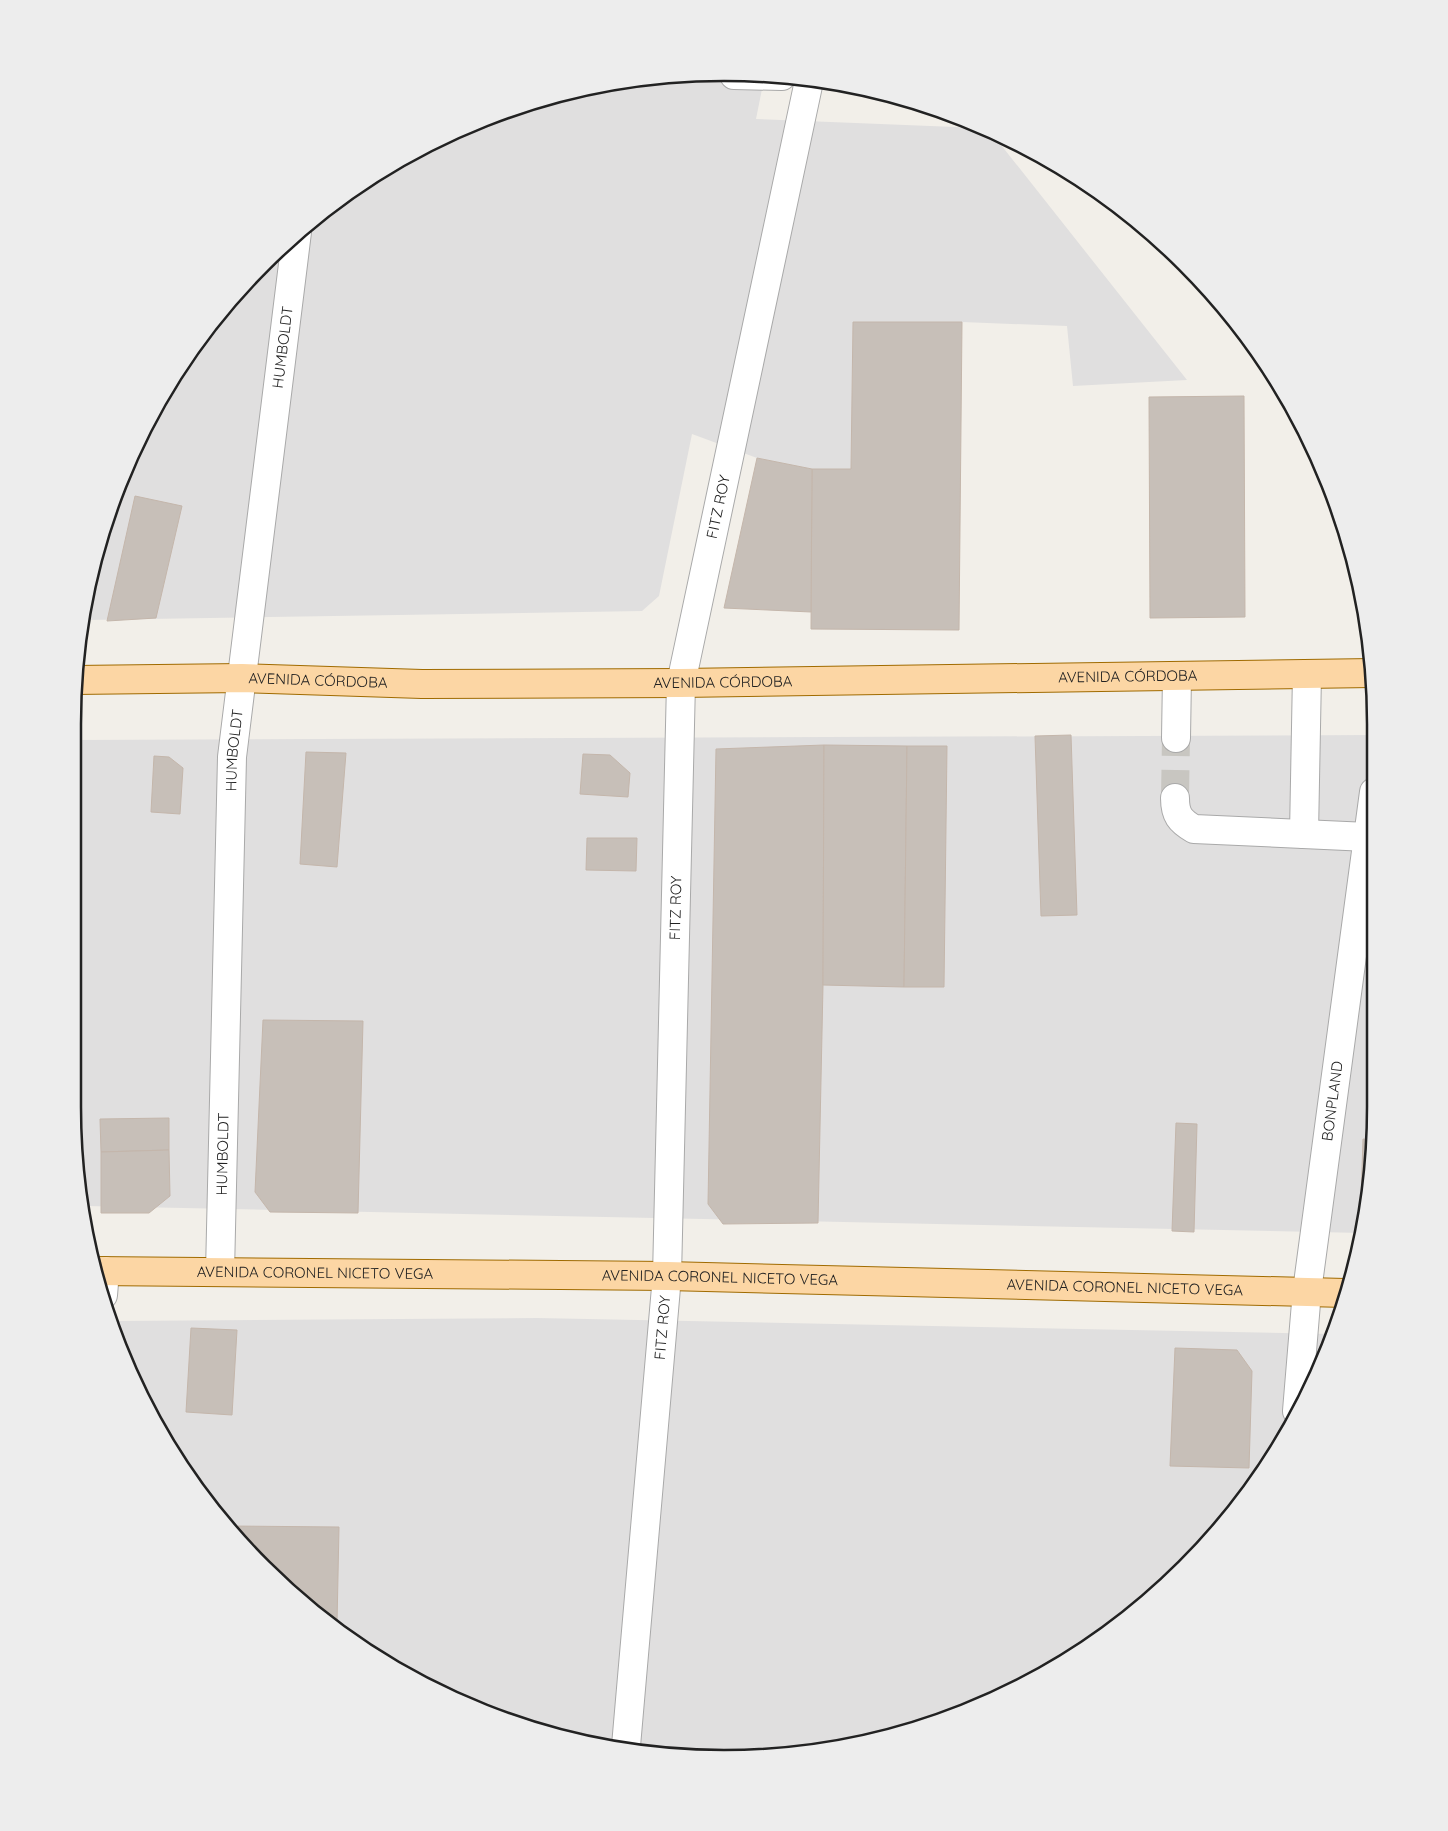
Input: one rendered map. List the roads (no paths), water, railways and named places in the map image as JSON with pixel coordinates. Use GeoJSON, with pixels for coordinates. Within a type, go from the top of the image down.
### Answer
{"type":"FeatureCollection","features":[{"type":"Feature","properties":{"kind":"main road","name":"AVENIDA CÓRDOBA"},"geometry":{"type":"LineString","coordinates":[[83,680],[242,678],[422,684],[681,683],[1364,673]]}},
{"type":"Feature","properties":{"kind":"main road","name":"AVENIDA CORONEL NICETO VEGA"},"geometry":{"type":"LineString","coordinates":[[105,1279],[220,1272],[666,1276],[1339,1293]]}},
{"type":"Feature","properties":{"kind":"street","name":"FITZ ROY"},"geometry":{"type":"LineString","coordinates":[[626,1742],[666,1276],[681,683],[808,87]]}},
{"type":"Feature","properties":{"kind":"street","name":"HUMBOLDT"},"geometry":{"type":"LineString","coordinates":[[220,1272],[232,757],[295,246]]}},
{"type":"Feature","properties":{"kind":"street"},"geometry":{"type":"LineString","coordinates":[[1304,834],[1306,674]]}},
{"type":"Feature","properties":{"kind":"street"},"geometry":{"type":"LineString","coordinates":[[1176,738],[1177,676]]}},
{"type":"Feature","properties":{"kind":"street"},"geometry":{"type":"LineString","coordinates":[[1175,798],[1175,809],[1182,822],[1194,828],[1367,837]]}},
{"type":"Feature","properties":{"kind":"street","name":"BONPLAND"},"geometry":{"type":"LineString","coordinates":[[1298,1394],[1307,1291],[1367,844]]}},
{"type":"Feature","properties":{"kind":"tunnel"},"geometry":{"type":"LineString","coordinates":[[1175,798],[1176,738]]}}]}
